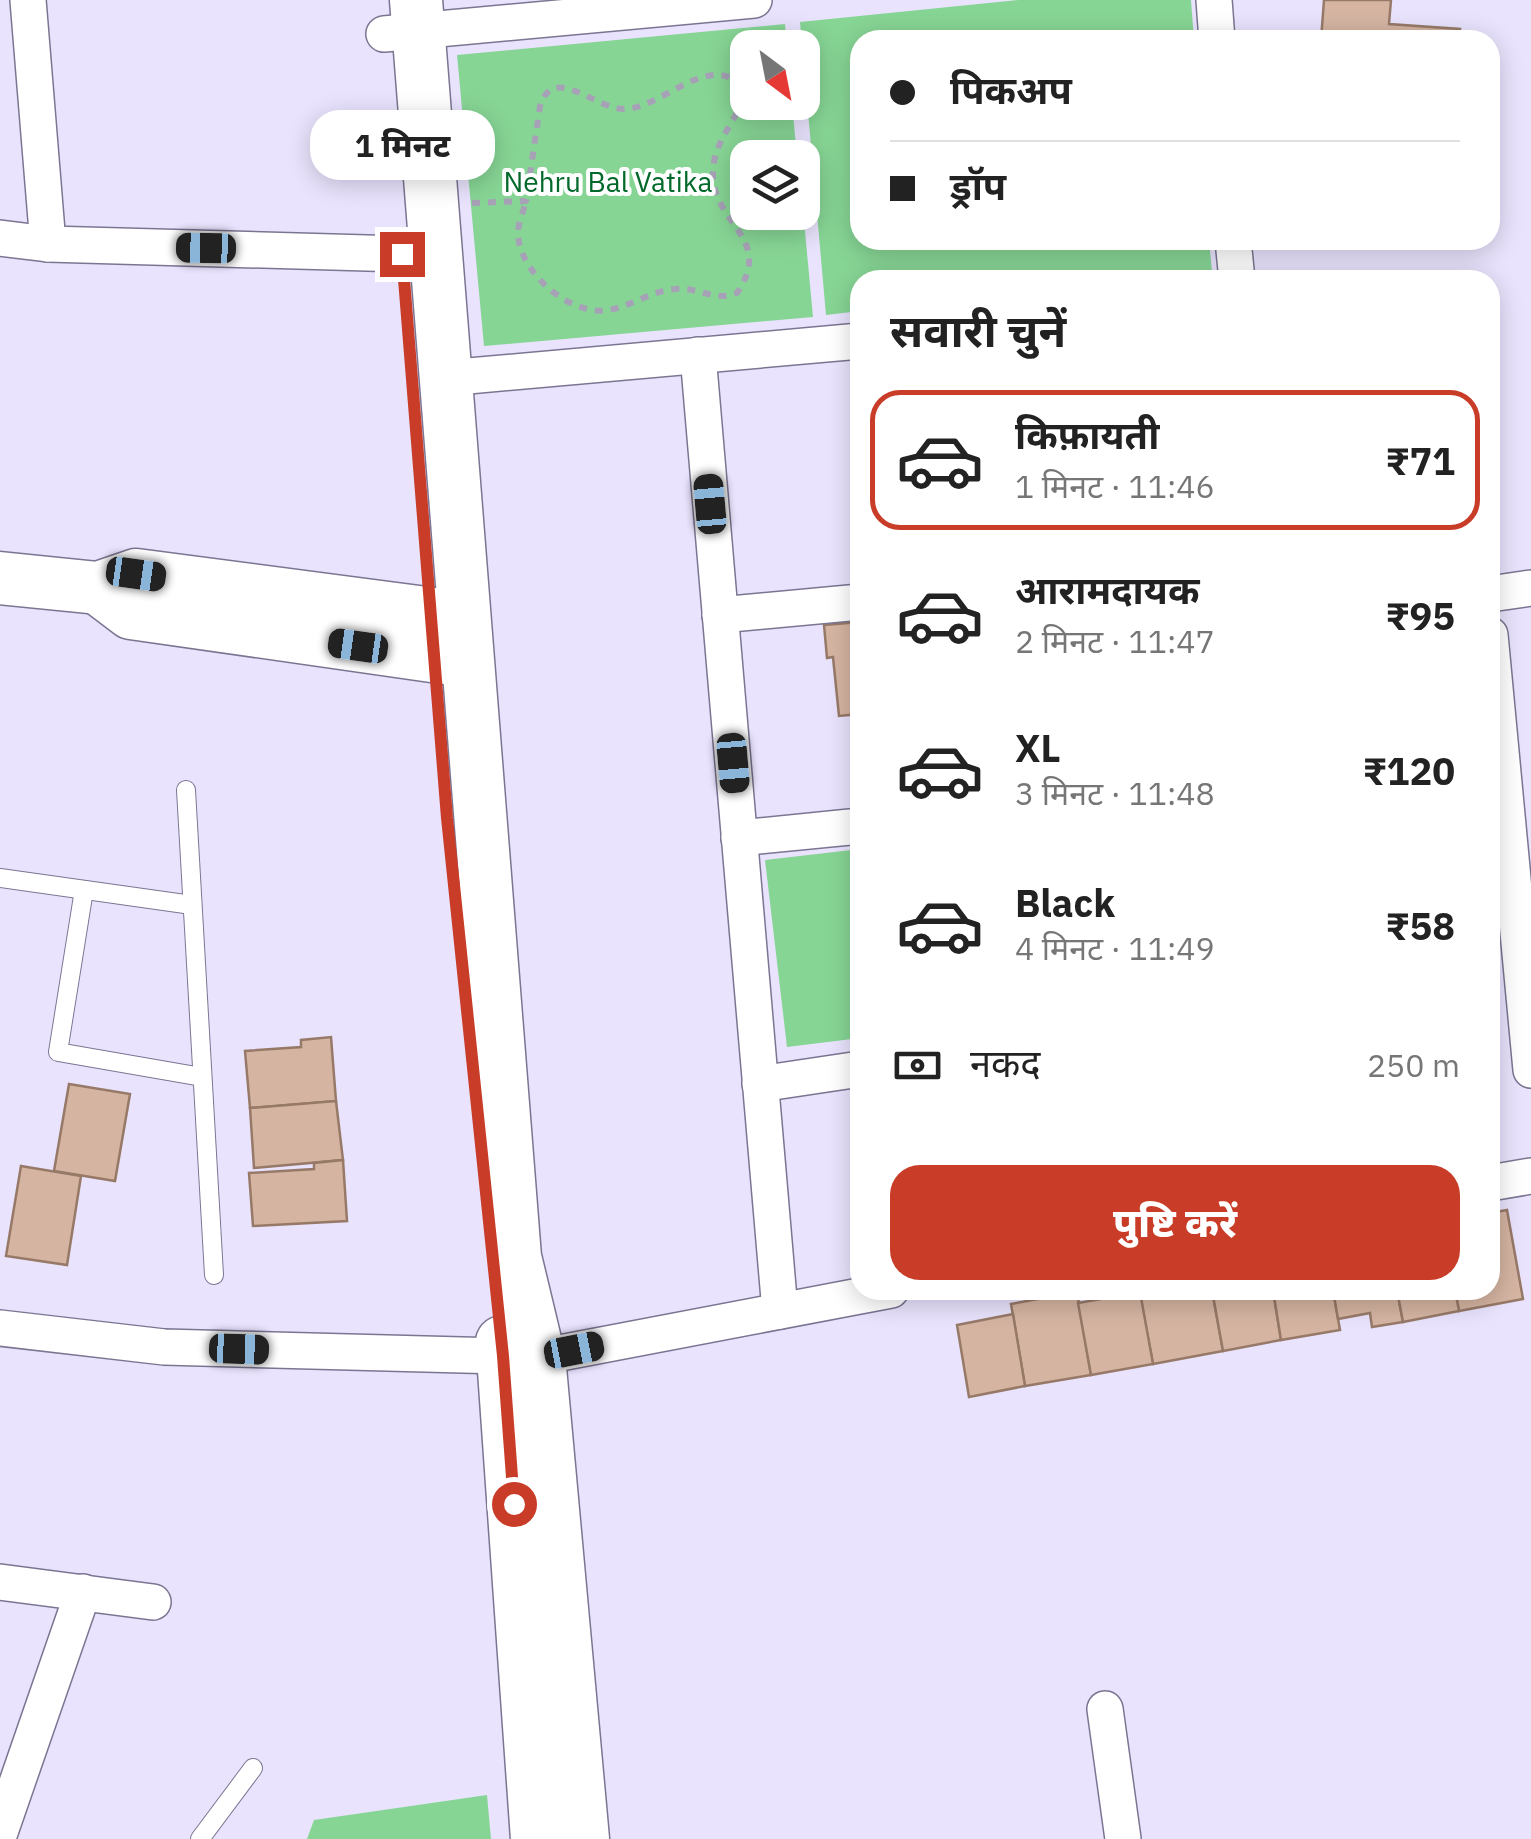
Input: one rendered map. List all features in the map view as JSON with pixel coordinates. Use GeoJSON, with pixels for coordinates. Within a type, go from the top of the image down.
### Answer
{"type":"FeatureCollection","features":[{"type":"Feature","properties":{"kind":"main road"},"geometry":{"type":"LineString","coordinates":[[400,16],[402,254],[449,638],[521,1356],[583,1839]]}},
{"type":"Feature","properties":{"kind":"main road"},"geometry":{"type":"LineString","coordinates":[[400,16],[446,378],[449,638]]}},
{"type":"Feature","properties":{"kind":"main road"},"geometry":{"type":"LineString","coordinates":[[0,578],[98,588],[131,612],[449,638]]}},
{"type":"Feature","properties":{"kind":"main road"},"geometry":{"type":"LineString","coordinates":[[521,1356],[537,1839]]}},
{"type":"Feature","properties":{"kind":"street"},"geometry":{"type":"LineString","coordinates":[[28,0],[48,244]]}},
{"type":"Feature","properties":{"kind":"street"},"geometry":{"type":"LineString","coordinates":[[400,16],[754,0]]}},
{"type":"Feature","properties":{"kind":"street"},"geometry":{"type":"LineString","coordinates":[[1214,0],[1216,30]]}},
{"type":"Feature","properties":{"kind":"street"},"geometry":{"type":"LineString","coordinates":[[0,238],[48,244],[402,254]]}},
{"type":"Feature","properties":{"kind":"street"},"geometry":{"type":"LineString","coordinates":[[446,378],[850,342]]}},
{"type":"Feature","properties":{"kind":"street"},"geometry":{"type":"LineString","coordinates":[[698,355],[780,1310]]}},
{"type":"Feature","properties":{"kind":"street"},"geometry":{"type":"LineString","coordinates":[[1500,593],[1531,588]]}},
{"type":"Feature","properties":{"kind":"street"},"geometry":{"type":"LineString","coordinates":[[720,615],[850,603]]}},
{"type":"Feature","properties":{"kind":"street"},"geometry":{"type":"LineString","coordinates":[[1500,717],[1531,1070]]}},
{"type":"Feature","properties":{"kind":"street"},"geometry":{"type":"LineString","coordinates":[[739,838],[850,827]]}},
{"type":"Feature","properties":{"kind":"street"},"geometry":{"type":"LineString","coordinates":[[760,1084],[850,1070]]}},
{"type":"Feature","properties":{"kind":"street"},"geometry":{"type":"LineString","coordinates":[[1500,1181],[1531,1176]]}},
{"type":"Feature","properties":{"kind":"street"},"geometry":{"type":"LineString","coordinates":[[0,1328],[164,1347],[521,1356],[850,1297]]}},
{"type":"Feature","properties":{"kind":"street"},"geometry":{"type":"LineString","coordinates":[[0,1582],[153,1602]]}},
{"type":"Feature","properties":{"kind":"street"},"geometry":{"type":"LineString","coordinates":[[0,1832],[83,1592]]}},
{"type":"Feature","properties":{"kind":"street"},"geometry":{"type":"LineString","coordinates":[[1104,1709],[1123,1839]]}},
{"type":"Feature","properties":{"kind":"lane"},"geometry":{"type":"LineString","coordinates":[[186,790],[214,1274]]}},
{"type":"Feature","properties":{"kind":"lane"},"geometry":{"type":"LineString","coordinates":[[0,878],[192,905]]}},
{"type":"Feature","properties":{"kind":"lane"},"geometry":{"type":"LineString","coordinates":[[84,890],[58,1052],[202,1077]]}},
{"type":"Feature","properties":{"kind":"lane"},"geometry":{"type":"LineString","coordinates":[[200,1839],[253,1768]]}},
{"type":"Feature","properties":{"kind":"path"},"geometry":{"type":"LineString","coordinates":[[722,72],[735,80],[739,109],[722,138],[713,171],[714,185],[751,256],[749,275],[737,294],[714,298],[678,288],[607,310],[570,304],[547,286],[520,243],[518,229],[526,201],[540,106],[544,94],[555,86],[622,110],[657,101],[708,74],[722,72]]}},
{"type":"Feature","properties":{"kind":"path"},"geometry":{"type":"LineString","coordinates":[[470,203],[526,201]]}},
{"type":"Feature","properties":{"kind":"green space"},"geometry":{"type":"Polygon","coordinates":[[[1019,0],[1191,0],[1193,30],[850,30],[850,250],[1210,250],[1212,270],[850,270],[850,312],[826,315],[818,230],[820,140],[810,140],[809,120],[820,120],[820,30],[801,30],[800,22],[1019,0]]]}},
{"type":"Feature","properties":{"kind":"green space","name":"Nehru Bal Vatika"},"geometry":{"type":"Polygon","coordinates":[[[785,24],[786,30],[730,30],[730,120],[794,120],[795,140],[730,140],[730,230],[805,230],[813,317],[484,346],[457,55],[785,24]]]}},
{"type":"Feature","properties":{"kind":"green space"},"geometry":{"type":"Polygon","coordinates":[[[850,850],[850,1039],[787,1047],[765,860],[850,850]]]}},
{"type":"Feature","properties":{"kind":"green space"},"geometry":{"type":"Polygon","coordinates":[[[487,1795],[491,1839],[307,1839],[314,1820],[487,1795]]]}},
{"type":"Feature","properties":{"kind":"building"},"geometry":{"type":"Polygon","coordinates":[[[1324,0],[1391,0],[1389,24],[1460,29],[1460,30],[1322,30],[1324,0]]]}},
{"type":"Feature","properties":{"kind":"building"},"geometry":{"type":"Polygon","coordinates":[[[850,623],[850,715],[839,716],[833,657],[827,658],[824,625],[850,623]]]}},
{"type":"Feature","properties":{"kind":"building"},"geometry":{"type":"Polygon","coordinates":[[[331,1037],[336,1101],[250,1108],[245,1051],[301,1047],[301,1040],[331,1037]]]}},
{"type":"Feature","properties":{"kind":"building"},"geometry":{"type":"Polygon","coordinates":[[[69,1084],[130,1094],[115,1181],[54,1171],[69,1084]]]}},
{"type":"Feature","properties":{"kind":"building"},"geometry":{"type":"Polygon","coordinates":[[[336,1101],[343,1160],[254,1168],[250,1108],[336,1101]]]}},
{"type":"Feature","properties":{"kind":"building"},"geometry":{"type":"Polygon","coordinates":[[[343,1160],[347,1221],[253,1226],[249,1173],[314,1169],[314,1163],[343,1160]]]}},
{"type":"Feature","properties":{"kind":"building"},"geometry":{"type":"Polygon","coordinates":[[[21,1166],[81,1176],[67,1265],[6,1256],[21,1166]]]}},
{"type":"Feature","properties":{"kind":"building"},"geometry":{"type":"Polygon","coordinates":[[[1507,1210],[1523,1299],[1459,1311],[1457,1300],[1500,1300],[1500,1211],[1507,1210]]]}},
{"type":"Feature","properties":{"kind":"building"},"geometry":{"type":"Polygon","coordinates":[[[1078,1300],[1091,1375],[1025,1386],[1011,1304],[1078,1300]]]}},
{"type":"Feature","properties":{"kind":"building"},"geometry":{"type":"Polygon","coordinates":[[[1141,1300],[1214,1300],[1223,1351],[1153,1364],[1141,1300]]]}},
{"type":"Feature","properties":{"kind":"building"},"geometry":{"type":"Polygon","coordinates":[[[1141,1300],[1153,1364],[1091,1375],[1078,1303],[1141,1300]]]}},
{"type":"Feature","properties":{"kind":"building"},"geometry":{"type":"Polygon","coordinates":[[[1214,1300],[1275,1300],[1281,1340],[1223,1351],[1214,1300]]]}},
{"type":"Feature","properties":{"kind":"building"},"geometry":{"type":"Polygon","coordinates":[[[1275,1300],[1335,1300],[1340,1330],[1281,1340],[1275,1300]]]}},
{"type":"Feature","properties":{"kind":"building"},"geometry":{"type":"Polygon","coordinates":[[[1335,1300],[1399,1300],[1403,1322],[1372,1327],[1370,1313],[1338,1319],[1335,1300]]]}},
{"type":"Feature","properties":{"kind":"building"},"geometry":{"type":"Polygon","coordinates":[[[1399,1300],[1457,1300],[1459,1311],[1403,1322],[1399,1300]]]}},
{"type":"Feature","properties":{"kind":"building"},"geometry":{"type":"Polygon","coordinates":[[[1013,1314],[1025,1386],[969,1397],[957,1325],[1013,1314]]]}},
{"type":"Feature","properties":{"kind":"route"},"geometry":{"type":"LineString","coordinates":[[402,254],[447,818],[503,1356],[514,1504]]}}]}
